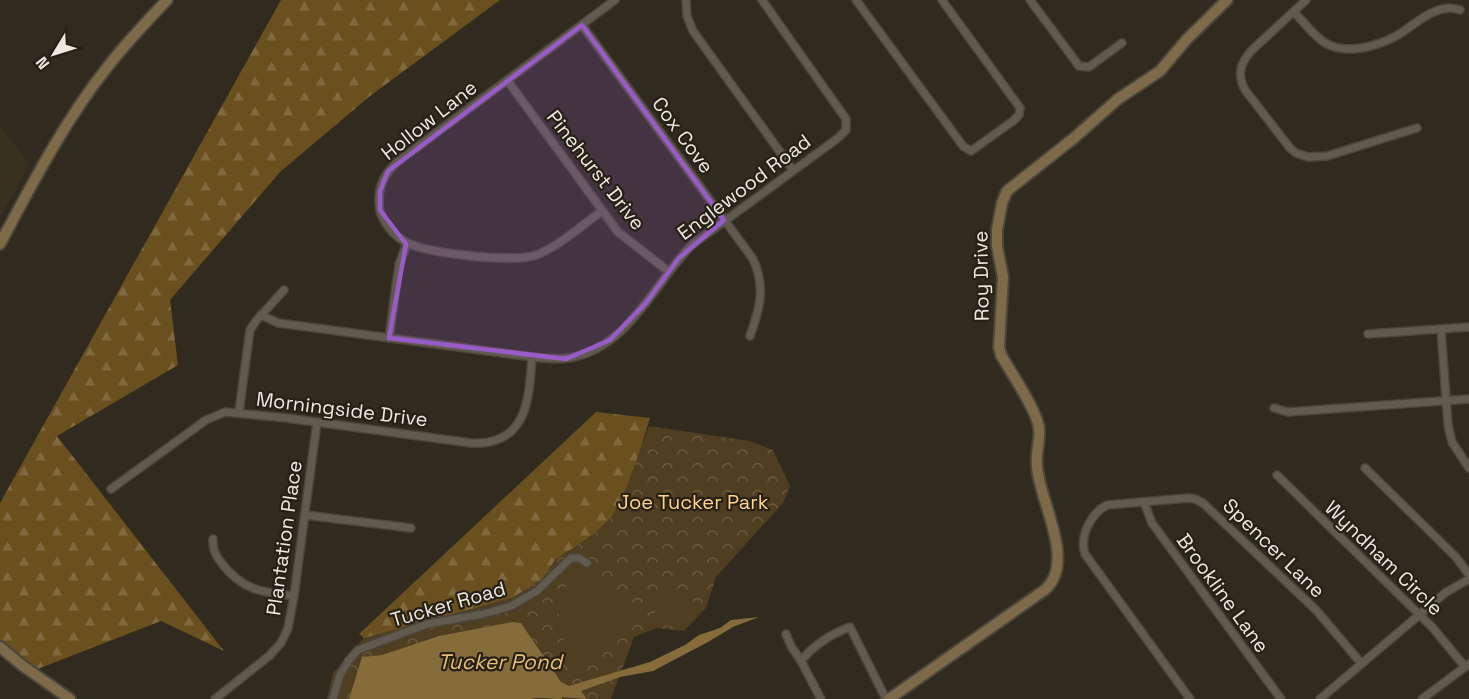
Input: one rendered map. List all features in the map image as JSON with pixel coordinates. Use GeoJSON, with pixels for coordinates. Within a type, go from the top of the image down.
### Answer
{"type":"FeatureCollection","features":[{"type":"Feature","properties":{"kind":"street"},"geometry":{"type":"LineString","coordinates":[[0,244],[39,171],[76,110],[122,48],[167,0]]}},
{"type":"Feature","properties":{"kind":"street","name":"Hollow Lane"},"geometry":{"type":"LineString","coordinates":[[602,211],[550,247],[533,255],[512,259],[427,249],[407,243],[393,234],[384,221],[380,210],[380,191],[386,175],[397,162],[615,0]]}},
{"type":"Feature","properties":{"kind":"street"},"geometry":{"type":"LineString","coordinates":[[686,0],[687,16],[693,31],[793,170]]}},
{"type":"Feature","properties":{"kind":"street","name":"Englewood Road"},"geometry":{"type":"LineString","coordinates":[[261,315],[279,323],[531,357],[566,359],[591,352],[601,346],[646,303],[668,271],[692,245],[843,133],[847,123],[842,112],[762,0]]}},
{"type":"Feature","properties":{"kind":"street"},"geometry":{"type":"LineString","coordinates":[[856,0],[963,146],[971,151],[1013,121],[1019,115],[1020,108],[942,0]]}},
{"type":"Feature","properties":{"kind":"street"},"geometry":{"type":"LineString","coordinates":[[1030,0],[1079,66],[1089,67],[1122,43]]}},
{"type":"Feature","properties":{"kind":"street","name":"Roy Drive"},"geometry":{"type":"LineString","coordinates":[[887,699],[1046,589],[1054,579],[1058,568],[1056,543],[1037,469],[1039,424],[1001,355],[999,347],[1004,286],[997,246],[997,230],[1005,195],[1010,187],[1057,152],[1118,99],[1160,71],[1187,39],[1227,0]]}},
{"type":"Feature","properties":{"kind":"street"},"geometry":{"type":"LineString","coordinates":[[1306,0],[1246,57],[1241,66],[1240,75],[1245,90],[1290,148],[1302,156],[1320,158],[1416,128]]}},
{"type":"Feature","properties":{"kind":"street"},"geometry":{"type":"LineString","coordinates":[[1294,12],[1323,42],[1346,50],[1360,48],[1394,36],[1430,13],[1450,8],[1460,10]]}},
{"type":"Feature","properties":{"kind":"street","name":"Cox Cove"},"geometry":{"type":"LineString","coordinates":[[582,25],[753,259],[760,277],[760,303],[750,336]]}},
{"type":"Feature","properties":{"kind":"street","name":"Pinehurst Drive"},"geometry":{"type":"LineString","coordinates":[[507,80],[602,211],[627,240],[668,271]]}},
{"type":"Feature","properties":{"kind":"street"},"geometry":{"type":"LineString","coordinates":[[389,338],[399,265],[407,243]]}},
{"type":"Feature","properties":{"kind":"street"},"geometry":{"type":"LineString","coordinates":[[239,412],[249,335],[261,315],[284,290]]}},
{"type":"Feature","properties":{"kind":"street"},"geometry":{"type":"LineString","coordinates":[[1368,334],[1469,327]]}},
{"type":"Feature","properties":{"kind":"street"},"geometry":{"type":"LineString","coordinates":[[1441,329],[1450,436],[1455,448],[1469,468]]}},
{"type":"Feature","properties":{"kind":"street","name":"Morningside Drive"},"geometry":{"type":"LineString","coordinates":[[111,489],[206,420],[225,412],[471,443],[493,442],[509,434],[522,418],[526,405],[531,357]]}},
{"type":"Feature","properties":{"kind":"street"},"geometry":{"type":"LineString","coordinates":[[1274,408],[1288,412],[1469,399]]}},
{"type":"Feature","properties":{"kind":"street","name":"Plantation Place"},"geometry":{"type":"LineString","coordinates":[[215,699],[276,650],[288,628],[317,422]]}},
{"type":"Feature","properties":{"kind":"street"},"geometry":{"type":"LineString","coordinates":[[1320,699],[1419,615],[1469,577],[1456,557],[1365,468]]}},
{"type":"Feature","properties":{"kind":"street","name":"Wyndham Circle"},"geometry":{"type":"LineString","coordinates":[[1276,475],[1419,615],[1467,666]]}},
{"type":"Feature","properties":{"kind":"street","name":"Spencer Lane"},"geometry":{"type":"LineString","coordinates":[[1190,699],[1083,550],[1086,531],[1101,508],[1110,504],[1188,498],[1203,503],[1316,610],[1361,663]]}},
{"type":"Feature","properties":{"kind":"street","name":"Brookline Lane"},"geometry":{"type":"LineString","coordinates":[[1144,502],[1152,523],[1281,699]]}},
{"type":"Feature","properties":{"kind":"street"},"geometry":{"type":"LineString","coordinates":[[305,515],[411,528]]}},
{"type":"Feature","properties":{"kind":"street"},"geometry":{"type":"LineString","coordinates":[[213,539],[215,554],[238,581],[257,591],[294,596]]}},
{"type":"Feature","properties":{"kind":"street","name":"Tucker Road"},"geometry":{"type":"LineString","coordinates":[[333,699],[340,675],[349,660],[359,650],[427,624],[483,614],[511,606],[537,591],[567,560],[579,558],[587,563]]}},
{"type":"Feature","properties":{"kind":"street"},"geometry":{"type":"LineString","coordinates":[[801,662],[821,642],[850,627],[887,699]]}},
{"type":"Feature","properties":{"kind":"street"},"geometry":{"type":"LineString","coordinates":[[786,634],[821,699]]}},
{"type":"Feature","properties":{"kind":"street"},"geometry":{"type":"LineString","coordinates":[[0,646],[23,666],[70,699]]}},
{"type":"Feature","properties":{"kind":"street"},"geometry":{"type":"LineString","coordinates":[[1422,699],[1467,666]]}},
{"type":"Feature","properties":{"kind":"highlighted area"},"geometry":{"type":"Polygon","coordinates":[[[582,25],[724,220],[679,258],[646,303],[610,340],[566,359],[389,338],[406,244],[380,210],[380,191],[388,171],[582,25]]]}},
{"type":"Feature","properties":{"kind":"shaded area"},"geometry":{"type":"Polygon","coordinates":[[[0,125],[29,165],[0,218],[0,125]]]}},
{"type":"Feature","properties":{"kind":"green space"},"geometry":{"type":"Polygon","coordinates":[[[281,0],[500,0],[370,96],[280,172],[170,300],[178,365],[57,436],[224,651],[161,621],[35,670],[0,642],[0,503],[281,0]]]}},
{"type":"Feature","properties":{"kind":"green space"},"geometry":{"type":"Polygon","coordinates":[[[596,412],[650,418],[625,492],[612,517],[594,534],[555,560],[543,579],[512,598],[365,639],[359,634],[596,412]]]}},
{"type":"Feature","properties":{"kind":"green space","name":"Joe Tucker Park"},"geometry":{"type":"Polygon","coordinates":[[[649,426],[750,441],[773,450],[790,486],[783,503],[716,577],[706,608],[684,631],[657,628],[634,637],[611,699],[327,699],[333,673],[364,638],[512,598],[543,579],[555,560],[594,534],[612,517],[625,492],[649,426]]]}},
{"type":"Feature","properties":{"kind":"green space"},"geometry":{"type":"Polygon","coordinates":[[[580,565],[612,595],[619,598],[618,600],[630,613],[629,617],[579,663],[564,639],[559,614],[560,602],[565,589],[580,565]]]}},
{"type":"Feature","properties":{"kind":"green space"},"geometry":{"type":"Polygon","coordinates":[[[672,590],[702,606],[692,618],[673,626],[651,619],[669,591],[672,590]]]}},
{"type":"Feature","properties":{"kind":"water","name":"Tucker Pond"},"geometry":{"type":"Polygon","coordinates":[[[759,617],[733,627],[653,671],[620,677],[581,691],[587,699],[562,697],[562,699],[349,699],[362,657],[382,655],[439,636],[512,622],[521,623],[561,682],[569,686],[650,662],[685,645],[699,635],[720,628],[731,620],[759,617]]]}}]}
